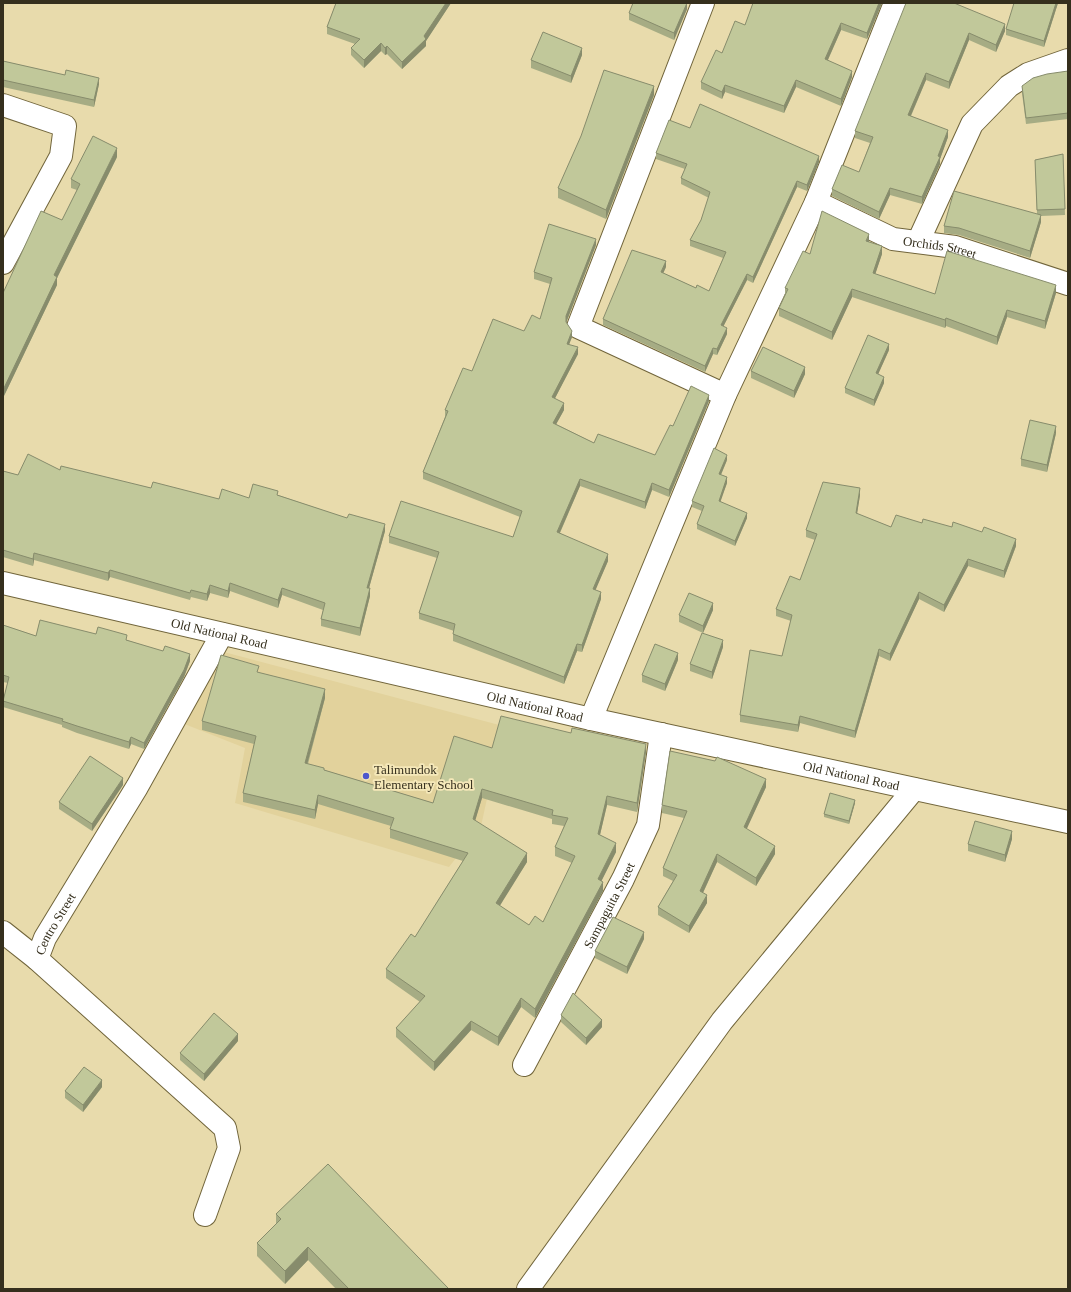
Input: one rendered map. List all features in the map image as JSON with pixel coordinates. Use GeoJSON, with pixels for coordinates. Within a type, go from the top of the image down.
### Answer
{"type":"FeatureCollection","features":[{"type":"Feature","properties":{"kind":"street"},"geometry":{"type":"LineString","coordinates":[[703,3],[578,326],[724,395]]}},
{"type":"Feature","properties":{"kind":"street"},"geometry":{"type":"LineString","coordinates":[[591,719],[724,395],[816,202],[895,3]]}},
{"type":"Feature","properties":{"kind":"street"},"geometry":{"type":"LineString","coordinates":[[918,242],[972,124],[1009,86],[1028,74],[1068,60]]}},
{"type":"Feature","properties":{"kind":"street"},"geometry":{"type":"LineString","coordinates":[[3,105],[65,126],[61,156],[3,263]]}},
{"type":"Feature","properties":{"kind":"street","name":"Orchids Street"},"geometry":{"type":"LineString","coordinates":[[816,202],[893,239],[955,247],[1068,284]]}},
{"type":"Feature","properties":{"kind":"street","name":"Old National Road"},"geometry":{"type":"LineString","coordinates":[[3,583],[591,719],[1068,822]]}},
{"type":"Feature","properties":{"kind":"street","name":"Centro Street"},"geometry":{"type":"LineString","coordinates":[[205,1215],[229,1148],[225,1128],[37,959],[45,938],[137,787],[222,634]]}},
{"type":"Feature","properties":{"kind":"street","name":"Sampaguita Street"},"geometry":{"type":"LineString","coordinates":[[524,1065],[623,879],[648,824],[661,734]]}},
{"type":"Feature","properties":{"kind":"street"},"geometry":{"type":"LineString","coordinates":[[528,1289],[722,1021],[914,789]]}},
{"type":"Feature","properties":{"kind":"street"},"geometry":{"type":"LineString","coordinates":[[3,932],[37,959]]}},
{"type":"Feature","properties":{"kind":"shaded area","name":"Talimundok Elementary School"},"geometry":{"type":"Polygon","coordinates":[[[220,651],[503,726],[481,826],[449,867],[235,803],[245,748],[182,723],[220,651]]]}},
{"type":"Feature","properties":{"kind":"building"},"geometry":{"type":"Polygon","coordinates":[[[336,3],[446,3],[424,36],[426,39],[402,62],[387,46],[385,48],[381,43],[364,60],[351,48],[360,39],[327,27],[336,3]]]}},
{"type":"Feature","properties":{"kind":"building"},"geometry":{"type":"Polygon","coordinates":[[[633,3],[687,3],[674,33],[629,13],[633,3]]]}},
{"type":"Feature","properties":{"kind":"building"},"geometry":{"type":"Polygon","coordinates":[[[753,3],[879,3],[867,33],[841,23],[825,59],[852,71],[841,99],[796,80],[784,106],[725,85],[722,92],[701,82],[716,50],[722,53],[735,21],[745,25],[753,3]]]}},
{"type":"Feature","properties":{"kind":"building"},"geometry":{"type":"Polygon","coordinates":[[[906,3],[954,3],[1005,24],[996,45],[969,33],[949,82],[926,73],[908,115],[948,130],[938,156],[940,157],[922,197],[890,188],[879,212],[832,189],[842,165],[859,172],[873,137],[855,131],[906,3]]]}},
{"type":"Feature","properties":{"kind":"building"},"geometry":{"type":"Polygon","coordinates":[[[1014,3],[1056,3],[1044,41],[1006,29],[1014,3]]]}},
{"type":"Feature","properties":{"kind":"building"},"geometry":{"type":"Polygon","coordinates":[[[543,32],[582,48],[571,76],[531,60],[543,32]]]}},
{"type":"Feature","properties":{"kind":"building"},"geometry":{"type":"Polygon","coordinates":[[[3,61],[65,75],[66,70],[99,78],[94,100],[3,80],[3,61]]]}},
{"type":"Feature","properties":{"kind":"building"},"geometry":{"type":"Polygon","coordinates":[[[604,70],[654,86],[606,210],[558,188],[581,136],[604,70]]]}},
{"type":"Feature","properties":{"kind":"building"},"geometry":{"type":"Polygon","coordinates":[[[1068,71],[1068,113],[1026,118],[1022,86],[1033,78],[1068,71]]]}},
{"type":"Feature","properties":{"kind":"building"},"geometry":{"type":"Polygon","coordinates":[[[700,104],[819,156],[807,185],[797,181],[753,277],[747,274],[721,325],[727,328],[717,349],[713,348],[705,366],[603,319],[632,250],[666,261],[661,272],[696,288],[697,285],[709,291],[726,252],[690,240],[701,220],[710,192],[681,178],[687,164],[656,153],[669,120],[690,128],[700,104]]]}},
{"type":"Feature","properties":{"kind":"building"},"geometry":{"type":"Polygon","coordinates":[[[93,136],[117,148],[54,275],[57,277],[3,390],[3,293],[41,211],[62,220],[80,184],[71,179],[93,136]]]}},
{"type":"Feature","properties":{"kind":"building"},"geometry":{"type":"Polygon","coordinates":[[[1063,154],[1065,209],[1037,210],[1035,160],[1063,154]]]}},
{"type":"Feature","properties":{"kind":"building"},"geometry":{"type":"Polygon","coordinates":[[[954,191],[1041,215],[1030,251],[959,228],[944,226],[954,191]]]}},
{"type":"Feature","properties":{"kind":"building"},"geometry":{"type":"Polygon","coordinates":[[[822,211],[869,234],[866,241],[882,246],[873,273],[935,294],[947,251],[1056,285],[1045,321],[1007,310],[997,337],[946,318],[945,320],[852,289],[832,332],[779,308],[788,289],[785,288],[803,251],[810,254],[822,211]]]}},
{"type":"Feature","properties":{"kind":"building"},"geometry":{"type":"Polygon","coordinates":[[[549,224],[596,239],[566,316],[566,322],[572,331],[567,344],[578,347],[552,397],[564,403],[553,423],[594,443],[598,434],[655,455],[670,425],[673,426],[691,386],[709,395],[669,490],[652,483],[645,502],[580,479],[557,532],[608,554],[593,589],[601,592],[582,645],[577,644],[564,677],[453,634],[455,624],[419,613],[439,552],[389,536],[401,501],[513,537],[522,511],[423,472],[448,411],[445,410],[463,368],[472,371],[493,319],[524,331],[532,315],[540,319],[552,278],[534,272],[549,224]]]}},
{"type":"Feature","properties":{"kind":"building"},"geometry":{"type":"Polygon","coordinates":[[[868,335],[889,344],[876,373],[884,377],[874,400],[845,388],[868,335]]]}},
{"type":"Feature","properties":{"kind":"building"},"geometry":{"type":"Polygon","coordinates":[[[763,347],[805,367],[794,391],[751,371],[763,347]]]}},
{"type":"Feature","properties":{"kind":"building"},"geometry":{"type":"Polygon","coordinates":[[[1030,420],[1056,426],[1047,465],[1021,459],[1030,420]]]}},
{"type":"Feature","properties":{"kind":"building"},"geometry":{"type":"Polygon","coordinates":[[[714,448],[727,455],[719,474],[727,477],[719,501],[747,513],[735,541],[697,524],[704,506],[692,501],[714,448]]]}},
{"type":"Feature","properties":{"kind":"building"},"geometry":{"type":"Polygon","coordinates":[[[28,454],[60,470],[61,466],[151,488],[153,482],[219,499],[222,489],[249,498],[253,484],[278,491],[277,495],[347,518],[349,514],[385,524],[367,588],[370,588],[360,628],[321,619],[325,603],[282,588],[278,600],[230,583],[228,591],[210,585],[207,594],[191,590],[190,593],[110,570],[108,573],[34,553],[33,559],[3,550],[3,471],[18,475],[28,454]]]}},
{"type":"Feature","properties":{"kind":"building"},"geometry":{"type":"Polygon","coordinates":[[[823,482],[860,488],[856,513],[891,527],[896,515],[922,523],[923,519],[952,527],[953,522],[982,532],[984,527],[1016,539],[1004,571],[968,559],[944,605],[919,592],[890,654],[879,649],[855,731],[800,716],[798,725],[740,715],[750,650],[782,656],[792,615],[776,609],[790,576],[800,580],[817,534],[806,530],[823,482]]]}},
{"type":"Feature","properties":{"kind":"building"},"geometry":{"type":"Polygon","coordinates":[[[689,593],[713,603],[703,626],[679,615],[689,593]]]}},
{"type":"Feature","properties":{"kind":"building"},"geometry":{"type":"Polygon","coordinates":[[[40,620],[96,634],[98,627],[127,635],[126,640],[163,651],[165,646],[190,654],[184,670],[144,743],[131,737],[129,742],[62,721],[63,719],[3,701],[9,677],[3,675],[3,625],[36,636],[40,620]]]}},
{"type":"Feature","properties":{"kind":"building"},"geometry":{"type":"Polygon","coordinates":[[[702,633],[723,640],[712,672],[690,664],[702,633]]]}},
{"type":"Feature","properties":{"kind":"building"},"geometry":{"type":"Polygon","coordinates":[[[655,644],[678,653],[665,684],[642,675],[655,644]]]}},
{"type":"Feature","properties":{"kind":"building"},"geometry":{"type":"Polygon","coordinates":[[[221,655],[259,666],[257,672],[325,689],[305,763],[433,803],[454,736],[492,748],[501,716],[571,733],[572,728],[646,744],[637,803],[607,796],[598,834],[616,843],[598,879],[603,882],[535,1009],[521,998],[498,1037],[471,1021],[434,1062],[396,1028],[425,996],[386,969],[411,934],[415,937],[468,853],[390,829],[394,818],[318,795],[315,810],[243,793],[256,736],[202,721],[221,655]],[[482,789],[473,819],[527,853],[496,903],[529,925],[535,916],[543,922],[575,856],[555,847],[568,818],[552,815],[553,810],[482,789]]]}},
{"type":"Feature","properties":{"kind":"building"},"geometry":{"type":"Polygon","coordinates":[[[670,751],[715,761],[717,757],[766,779],[744,827],[775,846],[756,878],[717,854],[700,891],[707,895],[689,926],[658,907],[677,875],[663,868],[687,811],[662,805],[670,751]]]}},
{"type":"Feature","properties":{"kind":"building"},"geometry":{"type":"Polygon","coordinates":[[[90,756],[123,778],[92,824],[59,802],[90,756]]]}},
{"type":"Feature","properties":{"kind":"building"},"geometry":{"type":"Polygon","coordinates":[[[830,793],[855,800],[849,821],[824,814],[830,793]]]}},
{"type":"Feature","properties":{"kind":"building"},"geometry":{"type":"Polygon","coordinates":[[[975,821],[1012,831],[1005,855],[968,844],[975,821]]]}},
{"type":"Feature","properties":{"kind":"building"},"geometry":{"type":"Polygon","coordinates":[[[613,917],[644,932],[627,967],[595,951],[613,917]]]}},
{"type":"Feature","properties":{"kind":"building"},"geometry":{"type":"Polygon","coordinates":[[[573,993],[602,1020],[586,1038],[561,1015],[573,993]]]}},
{"type":"Feature","properties":{"kind":"building"},"geometry":{"type":"Polygon","coordinates":[[[214,1013],[238,1034],[204,1074],[180,1053],[214,1013]]]}},
{"type":"Feature","properties":{"kind":"building"},"geometry":{"type":"Polygon","coordinates":[[[84,1067],[102,1080],[83,1105],[65,1091],[84,1067]]]}},
{"type":"Feature","properties":{"kind":"building"},"geometry":{"type":"Polygon","coordinates":[[[328,1164],[448,1288],[349,1289],[308,1247],[285,1271],[257,1243],[281,1219],[276,1214],[328,1164]]]}},
{"type":"Feature","properties":{"kind":"place","name":"Talimundok Elementary School"},"geometry":{"type":"Point","coordinates":[366,776]}}]}
